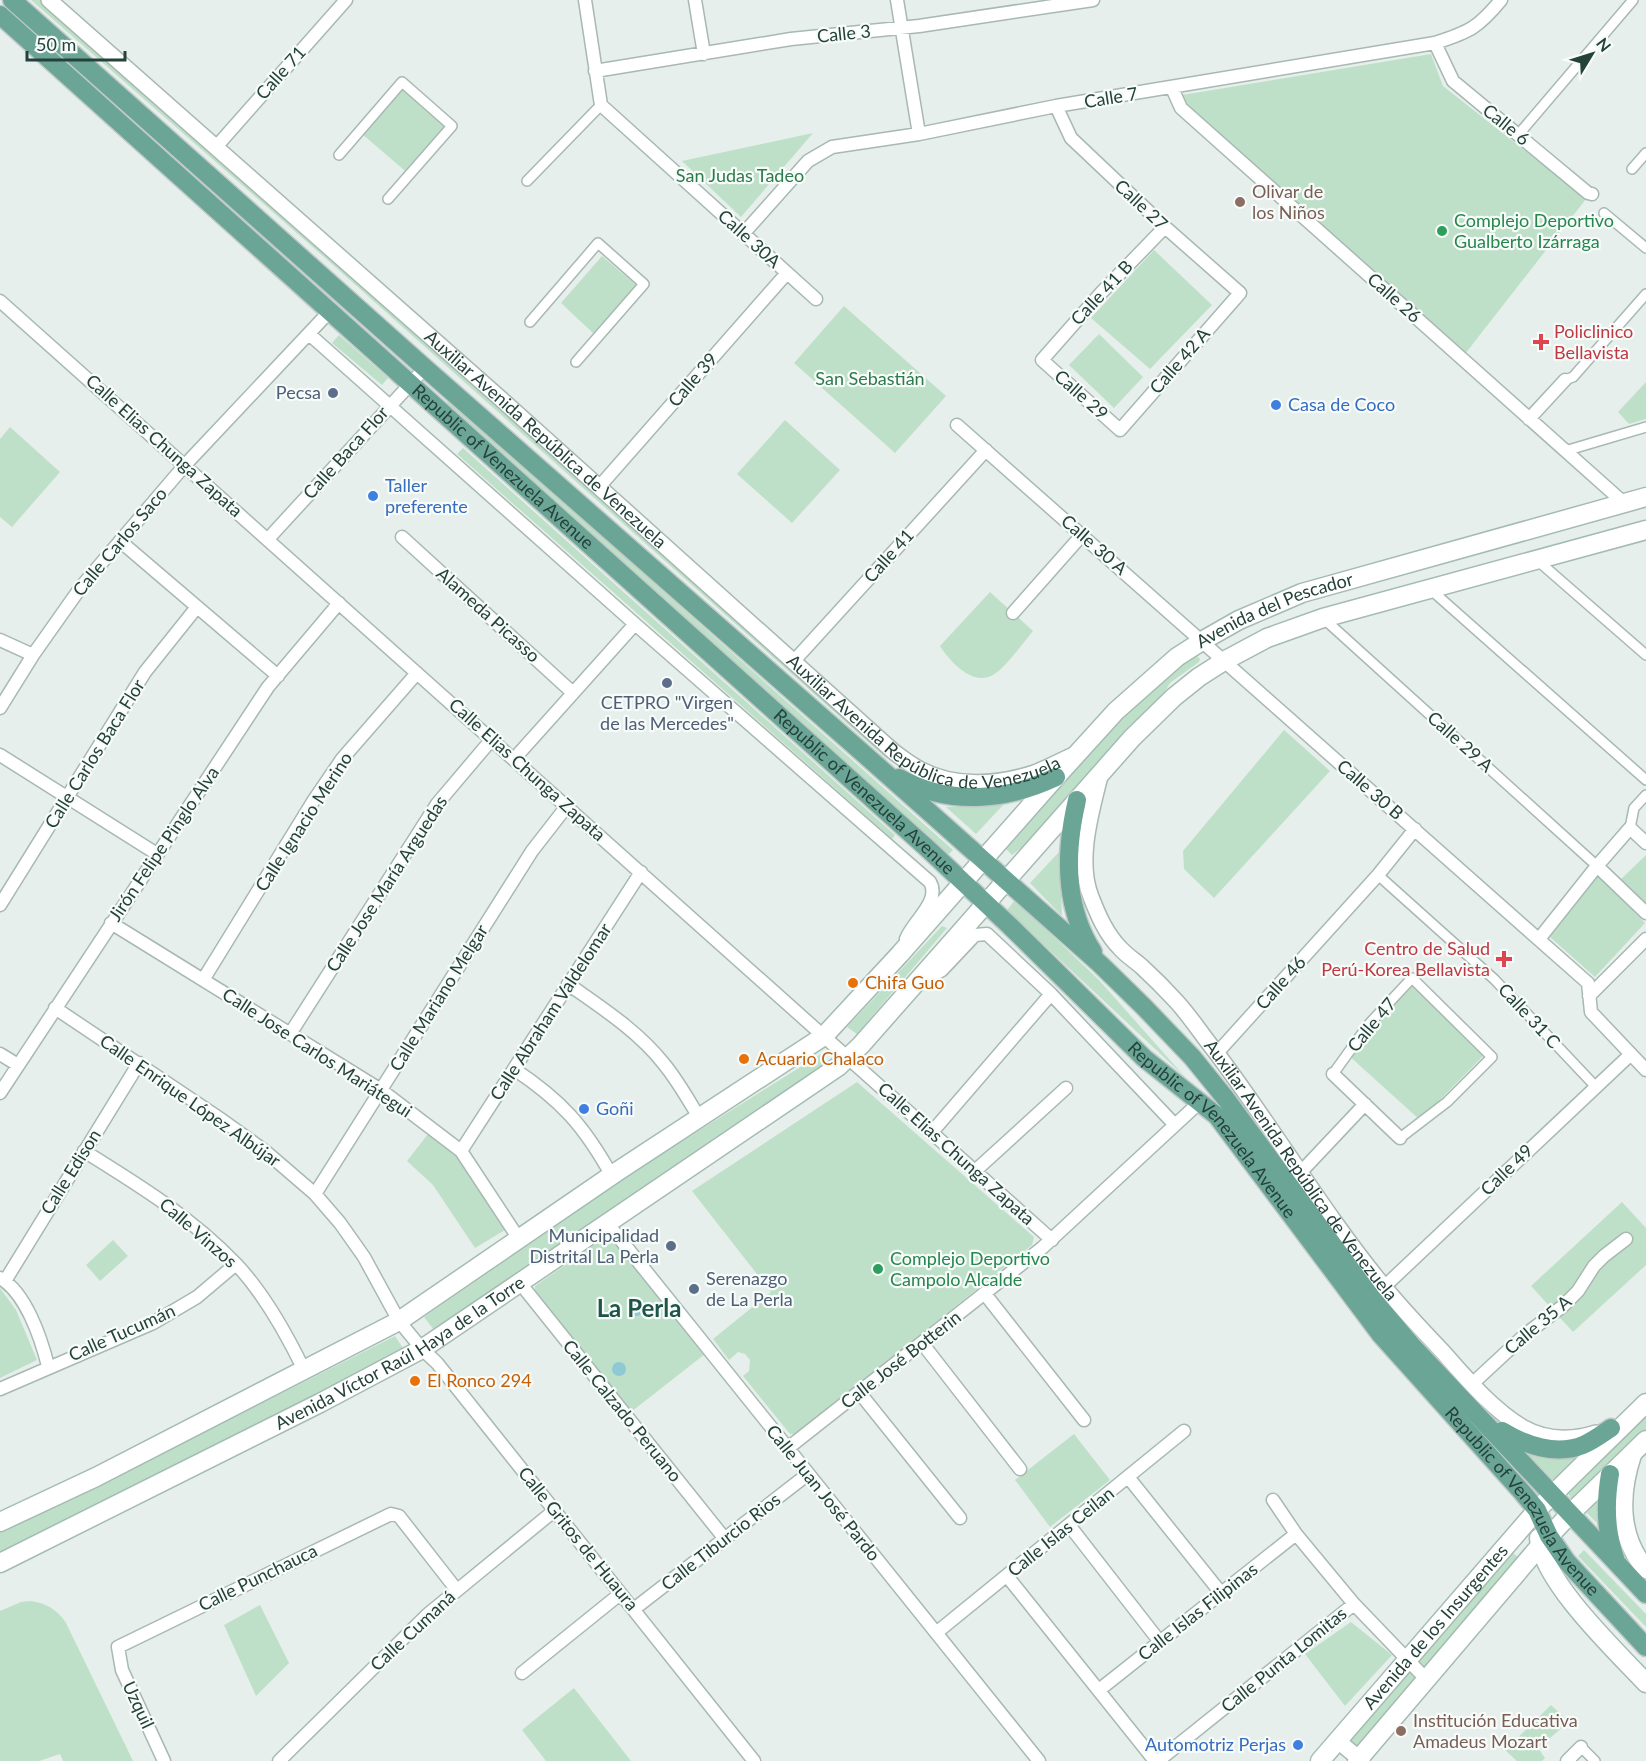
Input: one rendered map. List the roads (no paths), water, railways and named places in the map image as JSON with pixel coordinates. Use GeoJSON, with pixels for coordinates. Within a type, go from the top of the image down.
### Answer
{"type":"FeatureCollection","features":[{"type":"Feature","properties":{"kind":"main road","name":"Republic of Venezuela Avenue"},"geometry":{"type":"LineString","coordinates":[[12,0],[1100,964],[1192,1057],[1226,1099],[1371,1297],[1413,1347],[1646,1594]]}},
{"type":"Feature","properties":{"kind":"main road","name":"Republic of Venezuela Avenue"},"geometry":{"type":"LineString","coordinates":[[0,15],[963,882],[1144,1058],[1200,1101],[1227,1128],[1381,1335],[1537,1510],[1544,1541],[1567,1562],[1646,1647]]}},
{"type":"Feature","properties":{"kind":"main road","name":"Avenida del Pescador"},"geometry":{"type":"LineString","coordinates":[[983,860],[1077,753],[1133,695],[1177,657],[1239,620],[1302,593],[1646,497]]}},
{"type":"Feature","properties":{"kind":"main road","name":"Avenida del Pescador"},"geometry":{"type":"LineString","coordinates":[[1006,880],[1132,738],[1174,697],[1224,661],[1267,638],[1323,618],[1646,530]]}},
{"type":"Feature","properties":{"kind":"main road"},"geometry":{"type":"LineString","coordinates":[[873,762],[909,783],[929,791],[971,798],[1015,793],[1056,777]]}},
{"type":"Feature","properties":{"kind":"main road"},"geometry":{"type":"LineString","coordinates":[[1077,800],[1071,825],[1069,876],[1079,923],[1088,945],[1100,964]]}},
{"type":"Feature","properties":{"kind":"main road","name":"Avenida Víctor Raúl Haya de la Torre"},"geometry":{"type":"LineString","coordinates":[[0,1522],[96,1478],[399,1321],[824,1036],[983,860]]}},
{"type":"Feature","properties":{"kind":"main road","name":"Avenida Víctor Raúl Haya de la Torre"},"geometry":{"type":"LineString","coordinates":[[0,1563],[320,1403],[422,1349],[608,1224],[849,1058],[1006,880]]}},
{"type":"Feature","properties":{"kind":"main road","name":"Avenida de los Insurgentes"},"geometry":{"type":"LineString","coordinates":[[1324,1760],[1407,1658],[1552,1493],[1645,1403]]}},
{"type":"Feature","properties":{"kind":"main road"},"geometry":{"type":"LineString","coordinates":[[1478,1414],[1520,1442],[1550,1449],[1582,1446],[1611,1428]]}},
{"type":"Feature","properties":{"kind":"main road"},"geometry":{"type":"LineString","coordinates":[[1639,1446],[1625,1476],[1622,1502],[1624,1525],[1631,1550],[1646,1569]]}},
{"type":"Feature","properties":{"kind":"main road","name":"Avenida de los Insurgentes"},"geometry":{"type":"LineString","coordinates":[[1359,1760],[1544,1541],[1639,1446]]}},
{"type":"Feature","properties":{"kind":"main road"},"geometry":{"type":"LineString","coordinates":[[1610,1474],[1606,1510],[1611,1546],[1617,1563]]}},
{"type":"Feature","properties":{"kind":"main road"},"geometry":{"type":"LineString","coordinates":[[1544,1541],[1548,1568],[1566,1595],[1646,1683]]}},
{"type":"Feature","properties":{"kind":"street","name":"Auxiliar Avenida República de Venezuela"},"geometry":{"type":"LineString","coordinates":[[49,0],[599,487],[894,752],[921,771],[968,783],[1011,780],[1036,772],[1077,753]]}},
{"type":"Feature","properties":{"kind":"street","name":"Calle 71"},"geometry":{"type":"LineString","coordinates":[[216,147],[346,0]]}},
{"type":"Feature","properties":{"kind":"street"},"geometry":{"type":"LineString","coordinates":[[527,181],[600,105],[585,0]]}},
{"type":"Feature","properties":{"kind":"street"},"geometry":{"type":"LineString","coordinates":[[695,0],[704,54]]}},
{"type":"Feature","properties":{"kind":"street"},"geometry":{"type":"LineString","coordinates":[[897,0],[919,134]]}},
{"type":"Feature","properties":{"kind":"street","name":"Calle 3"},"geometry":{"type":"LineString","coordinates":[[595,71],[791,39],[900,28],[1093,0]]}},
{"type":"Feature","properties":{"kind":"street","name":"Calle 7"},"geometry":{"type":"LineString","coordinates":[[743,234],[808,161],[832,147],[919,134],[1056,106],[1435,43],[1461,35],[1474,28],[1485,20],[1501,0]]}},
{"type":"Feature","properties":{"kind":"street"},"geometry":{"type":"LineString","coordinates":[[1518,135],[1633,0]]}},
{"type":"Feature","properties":{"kind":"street","name":"Calle 6"},"geometry":{"type":"LineString","coordinates":[[1435,43],[1453,81],[1587,193],[1592,194]]}},
{"type":"Feature","properties":{"kind":"street"},"geometry":{"type":"LineString","coordinates":[[339,155],[402,82],[452,126],[388,199]]}},
{"type":"Feature","properties":{"kind":"street","name":"Calle 26"},"geometry":{"type":"LineString","coordinates":[[1172,88],[1181,108],[1624,503]]}},
{"type":"Feature","properties":{"kind":"street","name":"Calle 30A"},"geometry":{"type":"LineString","coordinates":[[600,105],[816,299]]}},
{"type":"Feature","properties":{"kind":"street","name":"Calle 27"},"geometry":{"type":"LineString","coordinates":[[1056,106],[1071,138],[1165,227],[1240,292]]}},
{"type":"Feature","properties":{"kind":"street"},"geometry":{"type":"LineString","coordinates":[[1632,169],[1646,153]]}},
{"type":"Feature","properties":{"kind":"street"},"geometry":{"type":"LineString","coordinates":[[1604,213],[1646,248]]}},
{"type":"Feature","properties":{"kind":"street","name":"Calle 41 B"},"geometry":{"type":"LineString","coordinates":[[1042,360],[1101,292],[1165,227]]}},
{"type":"Feature","properties":{"kind":"street"},"geometry":{"type":"LineString","coordinates":[[530,322],[598,243],[644,284],[576,362]]}},
{"type":"Feature","properties":{"kind":"street","name":"Calle 39"},"geometry":{"type":"LineString","coordinates":[[599,487],[787,273]]}},
{"type":"Feature","properties":{"kind":"street","name":"Calle 42 A"},"geometry":{"type":"LineString","coordinates":[[1120,430],[1240,292]]}},
{"type":"Feature","properties":{"kind":"street"},"geometry":{"type":"LineString","coordinates":[[1529,419],[1565,380],[1573,377],[1646,294]]}},
{"type":"Feature","properties":{"kind":"street","name":"Calle Elias Chunga Zapata"},"geometry":{"type":"LineString","coordinates":[[0,301],[1052,1240]]}},
{"type":"Feature","properties":{"kind":"street","name":"Calle Carlos Saco"},"geometry":{"type":"LineString","coordinates":[[0,708],[81,586],[185,465],[330,311]]}},
{"type":"Feature","properties":{"kind":"street"},"geometry":{"type":"LineString","coordinates":[[309,334],[930,882],[933,887],[932,898],[908,933],[900,954]]}},
{"type":"Feature","properties":{"kind":"street","name":"Calle 29"},"geometry":{"type":"LineString","coordinates":[[1042,360],[1120,430]]}},
{"type":"Feature","properties":{"kind":"street","name":"Calle Baca Flor"},"geometry":{"type":"LineString","coordinates":[[268,539],[425,368]]}},
{"type":"Feature","properties":{"kind":"street"},"geometry":{"type":"LineString","coordinates":[[957,425],[986,450]]}},
{"type":"Feature","properties":{"kind":"street"},"geometry":{"type":"LineString","coordinates":[[1565,451],[1646,427]]}},
{"type":"Feature","properties":{"kind":"street","name":"Calle 30 A"},"geometry":{"type":"LineString","coordinates":[[986,450],[1202,641]]}},
{"type":"Feature","properties":{"kind":"street","name":"Calle 41"},"geometry":{"type":"LineString","coordinates":[[793,662],[986,450]]}},
{"type":"Feature","properties":{"kind":"street"},"geometry":{"type":"LineString","coordinates":[[1013,613],[1082,535]]}},
{"type":"Feature","properties":{"kind":"street","name":"Alameda Picasso"},"geometry":{"type":"LineString","coordinates":[[402,537],[573,693]]}},
{"type":"Feature","properties":{"kind":"street"},"geometry":{"type":"LineString","coordinates":[[120,541],[278,676]]}},
{"type":"Feature","properties":{"kind":"street"},"geometry":{"type":"LineString","coordinates":[[1537,560],[1646,656]]}},
{"type":"Feature","properties":{"kind":"street"},"geometry":{"type":"LineString","coordinates":[[1430,589],[1646,780]]}},
{"type":"Feature","properties":{"kind":"street","name":"Jirón Felipe Pinglo Alva"},"geometry":{"type":"LineString","coordinates":[[0,1093],[157,854],[278,676],[339,603]]}},
{"type":"Feature","properties":{"kind":"street","name":"Calle Carlos Baca Flor"},"geometry":{"type":"LineString","coordinates":[[0,905],[145,672],[197,607]]}},
{"type":"Feature","properties":{"kind":"street","name":"Calle 29 A"},"geometry":{"type":"LineString","coordinates":[[1323,618],[1597,866]]}},
{"type":"Feature","properties":{"kind":"street"},"geometry":{"type":"LineString","coordinates":[[514,759],[635,624]]}},
{"type":"Feature","properties":{"kind":"street"},"geometry":{"type":"LineString","coordinates":[[0,640],[33,656]]}},
{"type":"Feature","properties":{"kind":"street","name":"Calle 30 B"},"geometry":{"type":"LineString","coordinates":[[1202,641],[1588,983],[1591,1012],[1646,1070]]}},
{"type":"Feature","properties":{"kind":"street","name":"Calle Ignacio Merino"},"geometry":{"type":"LineString","coordinates":[[203,980],[314,800],[342,759],[417,673]]}},
{"type":"Feature","properties":{"kind":"street","name":"Calle Jose María Arguedas"},"geometry":{"type":"LineString","coordinates":[[290,1035],[437,804],[492,739]]}},
{"type":"Feature","properties":{"kind":"street"},"geometry":{"type":"LineString","coordinates":[[0,755],[157,854]]}},
{"type":"Feature","properties":{"kind":"street","name":"Auxiliar Avenida República de Venezuela"},"geometry":{"type":"LineString","coordinates":[[1101,772],[1090,817],[1086,844],[1086,873],[1089,894],[1102,923],[1120,948],[1142,966],[1178,1004],[1217,1053],[1300,1173],[1384,1287],[1472,1384],[1522,1427],[1543,1436],[1560,1439],[1584,1437],[1611,1428],[1645,1403]]}},
{"type":"Feature","properties":{"kind":"street"},"geometry":{"type":"LineString","coordinates":[[1539,939],[1630,828],[1634,808],[1646,795]]}},
{"type":"Feature","properties":{"kind":"street","name":"Calle Mariano Melgar"},"geometry":{"type":"LineString","coordinates":[[315,1194],[532,851],[567,806]]}},
{"type":"Feature","properties":{"kind":"street"},"geometry":{"type":"LineString","coordinates":[[1630,828],[1646,843]]}},
{"type":"Feature","properties":{"kind":"street","name":"Calle 46"},"geometry":{"type":"LineString","coordinates":[[1217,1053],[1378,875],[1415,829]]}},
{"type":"Feature","properties":{"kind":"street"},"geometry":{"type":"LineString","coordinates":[[1597,866],[1646,913]]}},
{"type":"Feature","properties":{"kind":"street","name":"Calle Abraham Valdelomar"},"geometry":{"type":"LineString","coordinates":[[460,1151],[641,872]]}},
{"type":"Feature","properties":{"kind":"street","name":"Calle 31 C"},"geometry":{"type":"LineString","coordinates":[[1378,875],[1494,979],[1597,1088]]}},
{"type":"Feature","properties":{"kind":"street","name":"Calle Jose Carlos Mariátegui"},"geometry":{"type":"LineString","coordinates":[[111,923],[381,1090],[460,1151],[519,1239]]}},
{"type":"Feature","properties":{"kind":"street"},"geometry":{"type":"LineString","coordinates":[[911,988],[942,970],[970,939],[982,933],[987,934],[1051,994],[1175,1125]]}},
{"type":"Feature","properties":{"kind":"street"},"geometry":{"type":"LineString","coordinates":[[1589,996],[1646,939]]}},
{"type":"Feature","properties":{"kind":"street","name":"Calle 47"},"geometry":{"type":"LineString","coordinates":[[1333,1074],[1369,1024],[1412,978],[1492,1057],[1447,1102],[1400,1138]]}},
{"type":"Feature","properties":{"kind":"street"},"geometry":{"type":"LineString","coordinates":[[568,984],[630,1029],[645,1043],[664,1064],[700,1119]]}},
{"type":"Feature","properties":{"kind":"street"},"geometry":{"type":"LineString","coordinates":[[932,1132],[1051,994]]}},
{"type":"Feature","properties":{"kind":"street","name":"Calle Enrique López Albújar"},"geometry":{"type":"LineString","coordinates":[[55,1008],[265,1151],[315,1194],[340,1223],[364,1257],[399,1321]]}},
{"type":"Feature","properties":{"kind":"street"},"geometry":{"type":"LineString","coordinates":[[0,1054],[18,1065]]}},
{"type":"Feature","properties":{"kind":"street","name":"Calle 49"},"geometry":{"type":"LineString","coordinates":[[1384,1287],[1631,1054]]}},
{"type":"Feature","properties":{"kind":"street","name":"Calle Edison"},"geometry":{"type":"LineString","coordinates":[[2,1279],[139,1064]]}},
{"type":"Feature","properties":{"kind":"street"},"geometry":{"type":"LineString","coordinates":[[514,1069],[552,1096],[569,1112],[601,1156],[612,1176]]}},
{"type":"Feature","properties":{"kind":"street"},"geometry":{"type":"LineString","coordinates":[[1333,1074],[1400,1138]]}},
{"type":"Feature","properties":{"kind":"street"},"geometry":{"type":"LineString","coordinates":[[975,1171],[1066,1088]]}},
{"type":"Feature","properties":{"kind":"street","name":"Calle José Botterin"},"geometry":{"type":"LineString","coordinates":[[788,1448],[1052,1240],[1200,1101]]}},
{"type":"Feature","properties":{"kind":"street"},"geometry":{"type":"LineString","coordinates":[[1300,1173],[1365,1104]]}},
{"type":"Feature","properties":{"kind":"street","name":"Calle Vinzos"},"geometry":{"type":"LineString","coordinates":[[84,1151],[157,1197],[207,1236],[236,1264],[264,1300],[304,1370]]}},
{"type":"Feature","properties":{"kind":"street","name":"Calle Juan José Pardo"},"geometry":{"type":"LineString","coordinates":[[608,1224],[1039,1761]]}},
{"type":"Feature","properties":{"kind":"street","name":"Calle 35 A"},"geometry":{"type":"LineString","coordinates":[[1472,1384],[1526,1334],[1563,1306],[1578,1291],[1594,1266],[1626,1239]]}},
{"type":"Feature","properties":{"kind":"street","name":"Calle Tucumán"},"geometry":{"type":"LineString","coordinates":[[0,1389],[48,1366],[153,1323],[197,1297],[236,1264]]}},
{"type":"Feature","properties":{"kind":"street"},"geometry":{"type":"LineString","coordinates":[[2,1279],[23,1304],[44,1348],[48,1366]]}},
{"type":"Feature","properties":{"kind":"street","name":"Calle Calzado Peruano"},"geometry":{"type":"LineString","coordinates":[[520,1283],[725,1539]]}},
{"type":"Feature","properties":{"kind":"street"},"geometry":{"type":"LineString","coordinates":[[985,1294],[1084,1420]]}},
{"type":"Feature","properties":{"kind":"street","name":"Calle Gritos de Huaura"},"geometry":{"type":"LineString","coordinates":[[399,1321],[437,1363],[754,1761]]}},
{"type":"Feature","properties":{"kind":"street"},"geometry":{"type":"LineString","coordinates":[[922,1343],[1020,1469]]}},
{"type":"Feature","properties":{"kind":"street"},"geometry":{"type":"LineString","coordinates":[[859,1392],[960,1518]]}},
{"type":"Feature","properties":{"kind":"street","name":"Calle Islas Ceilan"},"geometry":{"type":"LineString","coordinates":[[936,1633],[1184,1431]]}},
{"type":"Feature","properties":{"kind":"street","name":"Calle Tiburcio Rios"},"geometry":{"type":"LineString","coordinates":[[634,1609],[808,1474]]}},
{"type":"Feature","properties":{"kind":"street"},"geometry":{"type":"LineString","coordinates":[[1128,1477],[1221,1593]]}},
{"type":"Feature","properties":{"kind":"street"},"geometry":{"type":"LineString","coordinates":[[1273,1500],[1296,1534],[1354,1604],[1427,1680]]}},
{"type":"Feature","properties":{"kind":"street","name":"Calle Cumaná"},"geometry":{"type":"LineString","coordinates":[[279,1761],[427,1615],[555,1510]]}},
{"type":"Feature","properties":{"kind":"street","name":"Calle Punchauca"},"geometry":{"type":"LineString","coordinates":[[118,1647],[391,1514],[399,1516],[456,1589]]}},
{"type":"Feature","properties":{"kind":"street"},"geometry":{"type":"LineString","coordinates":[[1069,1526],[1160,1642]]}},
{"type":"Feature","properties":{"kind":"street","name":"Calle Islas Filipinas"},"geometry":{"type":"LineString","coordinates":[[1099,1690],[1296,1534]]}},
{"type":"Feature","properties":{"kind":"street"},"geometry":{"type":"LineString","coordinates":[[1007,1576],[1157,1761]]}},
{"type":"Feature","properties":{"kind":"street"},"geometry":{"type":"LineString","coordinates":[[522,1673],[620,1594]]}},
{"type":"Feature","properties":{"kind":"street","name":"Calle Punta Lomitas"},"geometry":{"type":"LineString","coordinates":[[1157,1761],[1354,1604]]}},
{"type":"Feature","properties":{"kind":"street","name":"Uzquil"},"geometry":{"type":"LineString","coordinates":[[118,1647],[122,1670],[164,1761]]}},
{"type":"Feature","properties":{"kind":"street"},"geometry":{"type":"LineString","coordinates":[[1338,1741],[1359,1760]]}},
{"type":"Feature","properties":{"kind":"street"},"geometry":{"type":"LineString","coordinates":[[1567,1761],[1581,1747],[1595,1761]]}},
{"type":"Feature","properties":{"kind":"water"},"geometry":{"type":"Polygon","coordinates":[[[636,1300],[644,1308],[636,1316],[628,1308],[636,1300]]]}},
{"type":"Feature","properties":{"kind":"water"},"geometry":{"type":"Polygon","coordinates":[[[616,1362],[622,1362],[626,1369],[622,1376],[616,1376],[612,1372],[612,1366],[616,1362]]]}},
{"type":"Feature","properties":{"kind":"place","name":"Olivar de los Niños"},"geometry":{"type":"Point","coordinates":[1240,202]}},
{"type":"Feature","properties":{"kind":"place","name":"Complejo Deportivo Gualberto Izárraga"},"geometry":{"type":"Point","coordinates":[1442,231]}},
{"type":"Feature","properties":{"kind":"place","name":"Policlinico Bellavista"},"geometry":{"type":"Point","coordinates":[1541,342]}},
{"type":"Feature","properties":{"kind":"place","name":"Pecsa"},"geometry":{"type":"Point","coordinates":[333,393]}},
{"type":"Feature","properties":{"kind":"place","name":"Casa de Coco"},"geometry":{"type":"Point","coordinates":[1276,405]}},
{"type":"Feature","properties":{"kind":"place","name":"Taller preferente"},"geometry":{"type":"Point","coordinates":[373,496]}},
{"type":"Feature","properties":{"kind":"place","name":"CETPRO \"Virgen de las Mercedes\""},"geometry":{"type":"Point","coordinates":[667,683]}},
{"type":"Feature","properties":{"kind":"place","name":"Centro de Salud Perú-Korea Bellavista"},"geometry":{"type":"Point","coordinates":[1504,959]}},
{"type":"Feature","properties":{"kind":"place","name":"Chifa Guo"},"geometry":{"type":"Point","coordinates":[853,983]}},
{"type":"Feature","properties":{"kind":"place","name":"Acuario Chalaco"},"geometry":{"type":"Point","coordinates":[744,1059]}},
{"type":"Feature","properties":{"kind":"place","name":"Goñi"},"geometry":{"type":"Point","coordinates":[584,1109]}},
{"type":"Feature","properties":{"kind":"place","name":"Municipalidad Distrital La Perla"},"geometry":{"type":"Point","coordinates":[671,1246]}},
{"type":"Feature","properties":{"kind":"place","name":"Complejo Deportivo Campolo Alcalde"},"geometry":{"type":"Point","coordinates":[878,1269]}},
{"type":"Feature","properties":{"kind":"place","name":"Serenazgo de La Perla"},"geometry":{"type":"Point","coordinates":[694,1289]}},
{"type":"Feature","properties":{"kind":"place","name":"El Ronco 294"},"geometry":{"type":"Point","coordinates":[415,1381]}},
{"type":"Feature","properties":{"kind":"place","name":"Institución Educativa Amadeus Mozart"},"geometry":{"type":"Point","coordinates":[1401,1731]}},
{"type":"Feature","properties":{"kind":"place","name":"Automotriz Perjas"},"geometry":{"type":"Point","coordinates":[1298,1745]}},
{"type":"Feature","properties":{"kind":"district","name":"La Perla"},"geometry":{"type":"Point","coordinates":[639,1309]}},
{"type":"Feature","properties":{"kind":"park label","name":"San Judas Tadeo"},"geometry":{"type":"Point","coordinates":[740,176]}},
{"type":"Feature","properties":{"kind":"park label","name":"San Sebastián"},"geometry":{"type":"Point","coordinates":[870,379]}}]}
